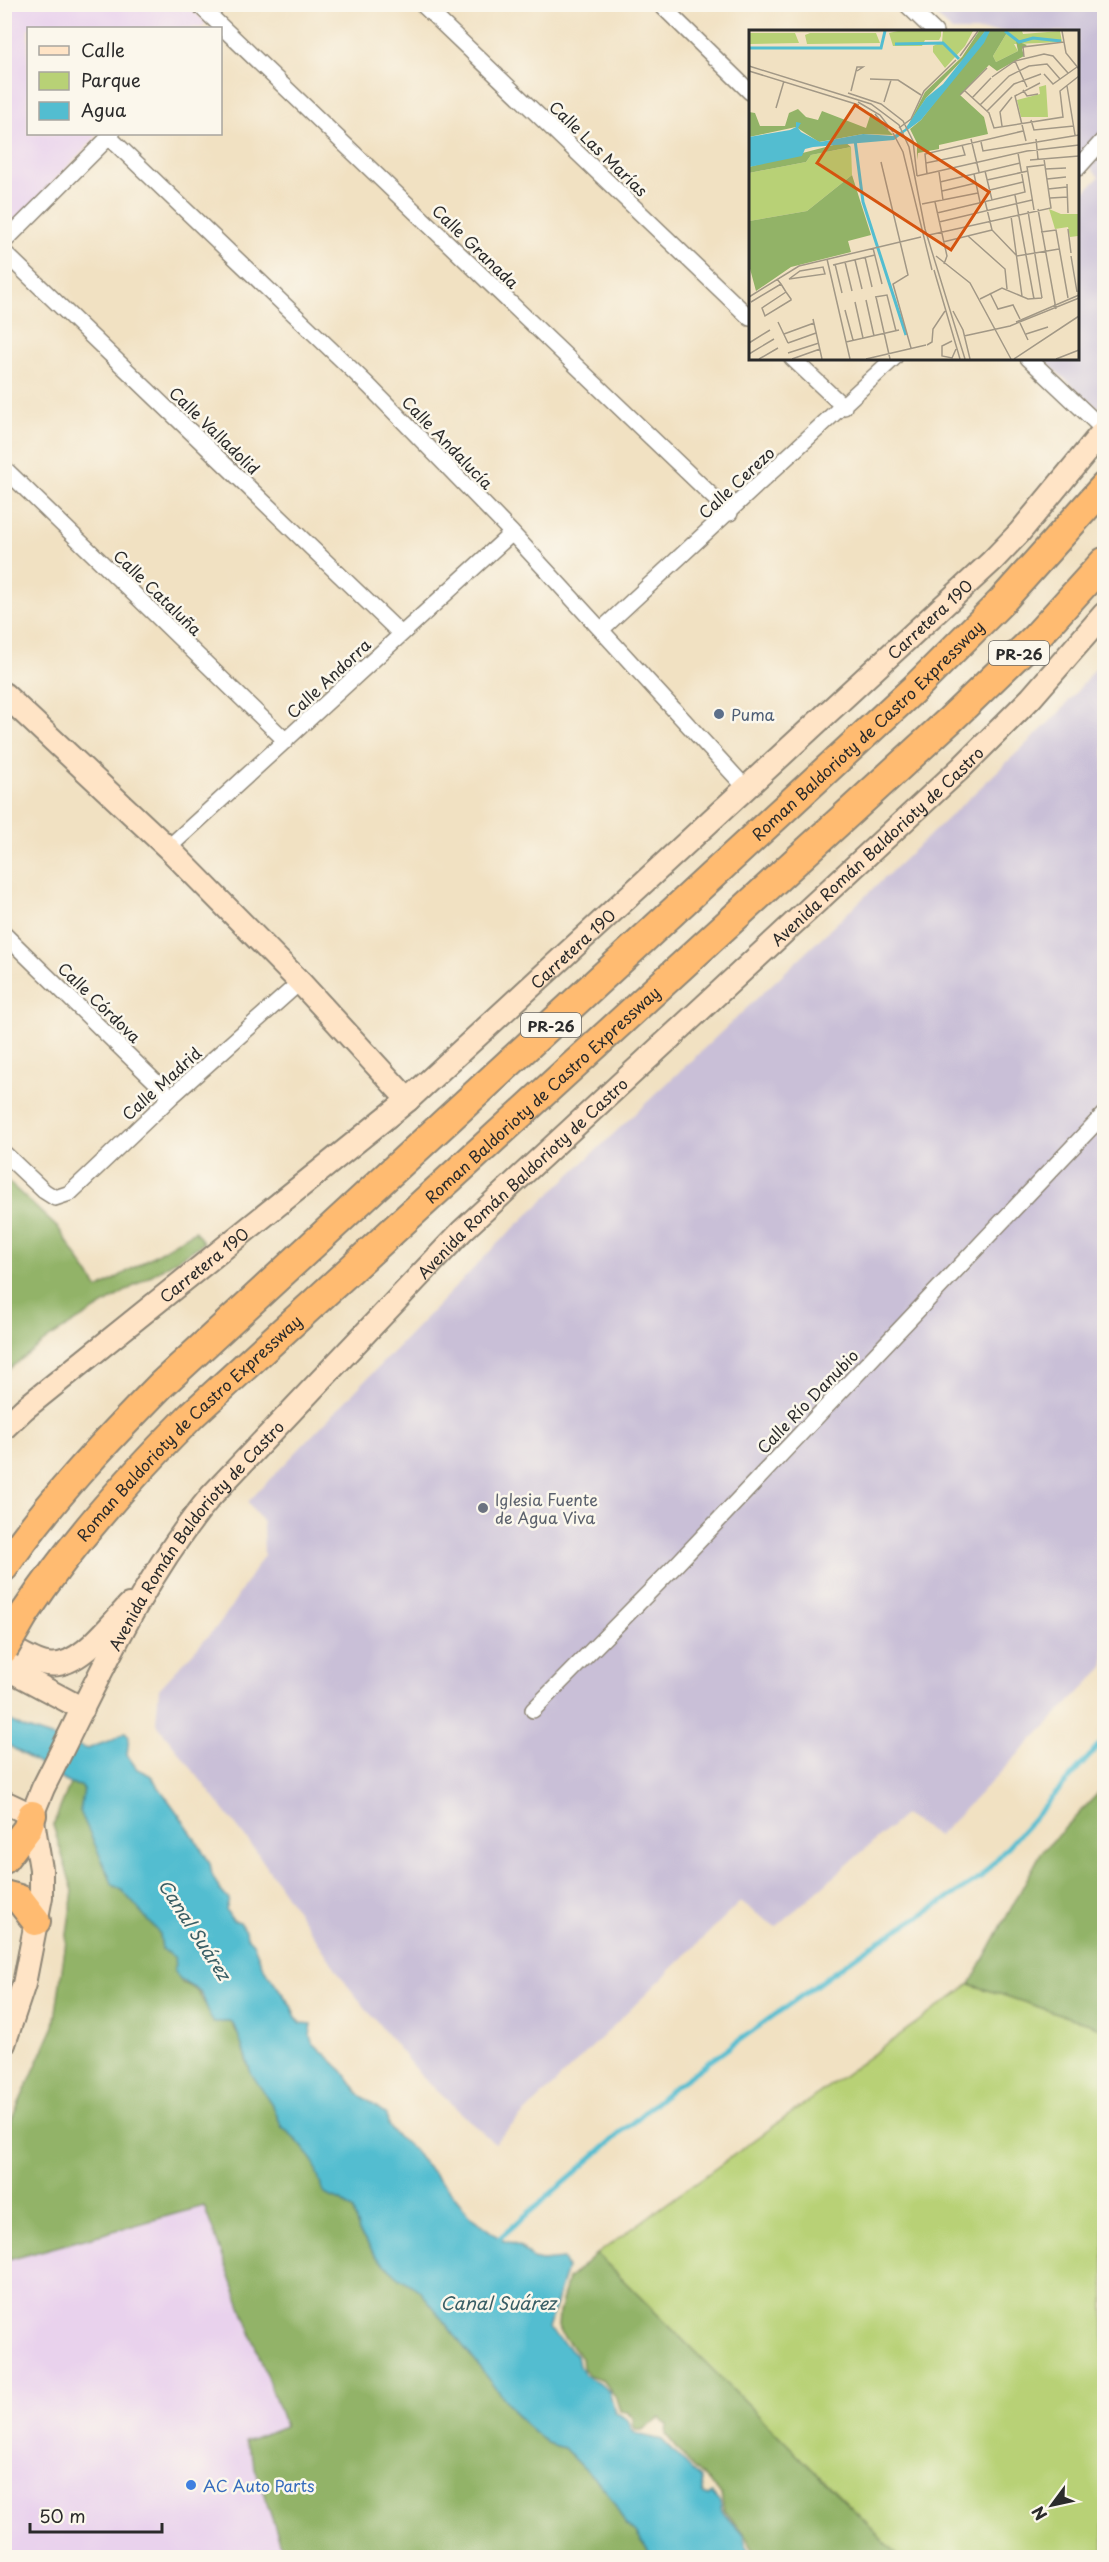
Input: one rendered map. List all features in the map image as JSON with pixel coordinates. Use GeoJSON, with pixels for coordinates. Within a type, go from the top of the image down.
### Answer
{"type":"FeatureCollection","features":[{"type":"Feature","properties":{"kind":"highway","name":"Roman Baldorioty de Castro Expressway"},"geometry":{"type":"LineString","coordinates":[[4,1567],[78,1471],[161,1385],[915,688],[1002,601],[1104,487]]}},
{"type":"Feature","properties":{"kind":"highway","name":"Roman Baldorioty de Castro Expressway"},"geometry":{"type":"LineString","coordinates":[[4,1649],[25,1612],[80,1538],[150,1457],[192,1415],[950,720],[1036,637],[1104,562]]}},
{"type":"Feature","properties":{"kind":"highway"},"geometry":{"type":"LineString","coordinates":[[4,1859],[27,1829],[32,1815]]}},
{"type":"Feature","properties":{"kind":"highway"},"geometry":{"type":"LineString","coordinates":[[4,1895],[19,1899],[36,1921]]}},
{"type":"Feature","properties":{"kind":"street","name":"Calle Granada"},"geometry":{"type":"LineString","coordinates":[[198,4],[215,26]]}},
{"type":"Feature","properties":{"kind":"street","name":"Calle Las Marías"},"geometry":{"type":"LineString","coordinates":[[422,4],[749,317]]}},
{"type":"Feature","properties":{"kind":"street"},"geometry":{"type":"LineString","coordinates":[[660,4],[749,91]]}},
{"type":"Feature","properties":{"kind":"street"},"geometry":{"type":"LineString","coordinates":[[906,4],[933,30]]}},
{"type":"Feature","properties":{"kind":"street","name":"Calle Granada"},"geometry":{"type":"LineString","coordinates":[[222,33],[730,513]]}},
{"type":"Feature","properties":{"kind":"street"},"geometry":{"type":"LineString","coordinates":[[4,242],[110,135]]}},
{"type":"Feature","properties":{"kind":"street","name":"Calle Andalucía"},"geometry":{"type":"LineString","coordinates":[[110,135],[369,387],[512,534],[746,787]]}},
{"type":"Feature","properties":{"kind":"street"},"geometry":{"type":"LineString","coordinates":[[1079,166],[1104,139]]}},
{"type":"Feature","properties":{"kind":"street","name":"Calle Valladolid"},"geometry":{"type":"LineString","coordinates":[[4,252],[401,634]]}},
{"type":"Feature","properties":{"kind":"street"},"geometry":{"type":"LineString","coordinates":[[794,360],[844,407]]}},
{"type":"Feature","properties":{"kind":"street","name":"Calle Cerezo"},"geometry":{"type":"LineString","coordinates":[[601,630],[730,513],[892,360]]}},
{"type":"Feature","properties":{"kind":"street"},"geometry":{"type":"LineString","coordinates":[[1030,360],[1104,430]]}},
{"type":"Feature","properties":{"kind":"street","name":"Carretera 190"},"geometry":{"type":"LineString","coordinates":[[4,1428],[24,1409],[408,1100],[992,561],[1019,533],[1104,430]]}},
{"type":"Feature","properties":{"kind":"street","name":"Calle Cataluña"},"geometry":{"type":"LineString","coordinates":[[4,468],[286,741]]}},
{"type":"Feature","properties":{"kind":"street","name":"Calle Andorra"},"geometry":{"type":"LineString","coordinates":[[168,848],[512,534]]}},
{"type":"Feature","properties":{"kind":"street","name":"Avenida Román Baldorioty de Castro"},"geometry":{"type":"LineString","coordinates":[[32,1815],[146,1586],[176,1539],[211,1496],[462,1231],[962,767],[1031,698],[1104,614]]}},
{"type":"Feature","properties":{"kind":"street"},"geometry":{"type":"LineString","coordinates":[[4,694],[168,848],[300,982],[408,1100]]}},
{"type":"Feature","properties":{"kind":"street","name":"Calle Córdova"},"geometry":{"type":"LineString","coordinates":[[4,934],[171,1097]]}},
{"type":"Feature","properties":{"kind":"street","name":"Calle Madrid"},"geometry":{"type":"LineString","coordinates":[[4,1153],[44,1191],[55,1198],[70,1193],[171,1097],[300,982]]}},
{"type":"Feature","properties":{"kind":"street","name":"Calle Río Danubio"},"geometry":{"type":"LineString","coordinates":[[533,1710],[676,1564],[1104,1114]]}},
{"type":"Feature","properties":{"kind":"street"},"geometry":{"type":"LineString","coordinates":[[4,1644],[50,1665],[75,1658],[87,1650],[146,1586]]}},
{"type":"Feature","properties":{"kind":"street"},"geometry":{"type":"LineString","coordinates":[[4,1667],[87,1702]]}},
{"type":"Feature","properties":{"kind":"street"},"geometry":{"type":"LineString","coordinates":[[4,1802],[32,1815],[41,1869],[41,1897],[24,1984],[4,2044]]}},
{"type":"Feature","properties":{"kind":"shaded area"},"geometry":{"type":"Polygon","coordinates":[[[5,5],[187,5],[206,23],[202,27],[27,27],[27,135],[98,135],[5,232],[5,5]]]}},
{"type":"Feature","properties":{"kind":"shaded area"},"geometry":{"type":"Polygon","coordinates":[[[925,5],[1104,5],[1104,400],[1098,408],[1043,360],[1079,360],[1079,198],[1099,177],[1079,156],[1079,30],[951,30],[925,5]]]}},
{"type":"Feature","properties":{"kind":"shaded area"},"geometry":{"type":"Polygon","coordinates":[[[1104,658],[1104,1667],[938,1836],[904,1815],[776,1927],[740,1902],[494,2143],[420,2075],[347,1985],[256,1851],[156,1723],[159,1689],[221,1622],[264,1555],[263,1523],[248,1502],[498,1243],[1058,714],[1104,658]]]}},
{"type":"Feature","properties":{"kind":"shaded area"},"geometry":{"type":"Polygon","coordinates":[[[204,2206],[285,2426],[246,2442],[285,2557],[5,2558],[5,2261],[204,2206]]]}},
{"type":"Feature","properties":{"kind":"green space"},"geometry":{"type":"Polygon","coordinates":[[[4,1178],[59,1229],[98,1289],[195,1231],[204,1243],[49,1338],[5,1372],[4,1178]]]}},
{"type":"Feature","properties":{"kind":"green space"},"geometry":{"type":"Polygon","coordinates":[[[70,1784],[81,1786],[84,1790],[80,1811],[113,1885],[122,1890],[160,1934],[162,1949],[174,1956],[182,1983],[189,1985],[198,1993],[214,2022],[231,2022],[239,2036],[248,2066],[273,2106],[282,2127],[294,2137],[313,2160],[327,2195],[341,2201],[353,2211],[359,2232],[376,2256],[398,2276],[420,2291],[522,2421],[547,2443],[564,2448],[606,2490],[625,2523],[636,2533],[652,2557],[285,2557],[246,2441],[285,2426],[204,2206],[5,2261],[5,2134],[54,2026],[73,1891],[53,1825],[70,1784]]]}},
{"type":"Feature","properties":{"kind":"green space"},"geometry":{"type":"Polygon","coordinates":[[[1104,1787],[1104,2029],[970,1984],[1041,1853],[1104,1787]]]}},
{"type":"Feature","properties":{"kind":"green space"},"geometry":{"type":"Polygon","coordinates":[[[970,1984],[1104,2029],[1104,2557],[900,2557],[597,2254],[970,1984]]]}},
{"type":"Feature","properties":{"kind":"green space"},"geometry":{"type":"Polygon","coordinates":[[[596,2254],[900,2557],[757,2556],[744,2534],[724,2511],[721,2494],[688,2462],[666,2435],[667,2424],[660,2418],[642,2430],[636,2430],[633,2425],[634,2418],[627,2412],[620,2411],[616,2398],[601,2379],[588,2375],[583,2369],[582,2358],[563,2336],[558,2326],[559,2313],[568,2279],[596,2254]]]}},
{"type":"Feature","properties":{"kind":"water","name":"Canal Suárez"},"geometry":{"type":"Polygon","coordinates":[[[5,1718],[24,1728],[88,1749],[112,1740],[125,1732],[129,1736],[127,1755],[137,1769],[150,1775],[187,1826],[210,1863],[212,1875],[220,1890],[229,1900],[226,1910],[232,1920],[240,1922],[246,1931],[262,1965],[291,2006],[296,2017],[301,2023],[312,2024],[310,2036],[312,2042],[343,2071],[359,2094],[387,2115],[388,2125],[397,2137],[414,2149],[419,2158],[471,2217],[502,2240],[521,2247],[532,2259],[542,2261],[563,2259],[567,2268],[548,2328],[577,2356],[584,2375],[598,2382],[609,2392],[615,2412],[628,2420],[636,2434],[662,2440],[700,2478],[703,2494],[708,2496],[712,2493],[720,2502],[722,2512],[743,2535],[754,2557],[652,2557],[636,2533],[625,2523],[606,2490],[564,2448],[547,2443],[522,2421],[420,2291],[398,2276],[376,2256],[359,2232],[353,2211],[341,2201],[327,2195],[322,2189],[313,2160],[294,2137],[282,2127],[273,2106],[251,2073],[236,2028],[231,2022],[214,2022],[202,1995],[177,1975],[174,1970],[176,1964],[174,1957],[162,1949],[160,1934],[122,1890],[113,1885],[80,1811],[84,1790],[81,1786],[70,1784],[5,1743],[5,1718]]]}},
{"type":"Feature","properties":{"kind":"waterway"},"geometry":{"type":"LineString","coordinates":[[495,2242],[670,2090],[865,1950],[979,1879],[1104,1740]]}},
{"type":"Feature","properties":{"kind":"place","name":"Puma"},"geometry":{"type":"Point","coordinates":[719,714]}},
{"type":"Feature","properties":{"kind":"place","name":"Iglesia Fuente de Agua Viva"},"geometry":{"type":"Point","coordinates":[483,1508]}},
{"type":"Feature","properties":{"kind":"place","name":"AC Auto Parts"},"geometry":{"type":"Point","coordinates":[191,2485]}}]}
